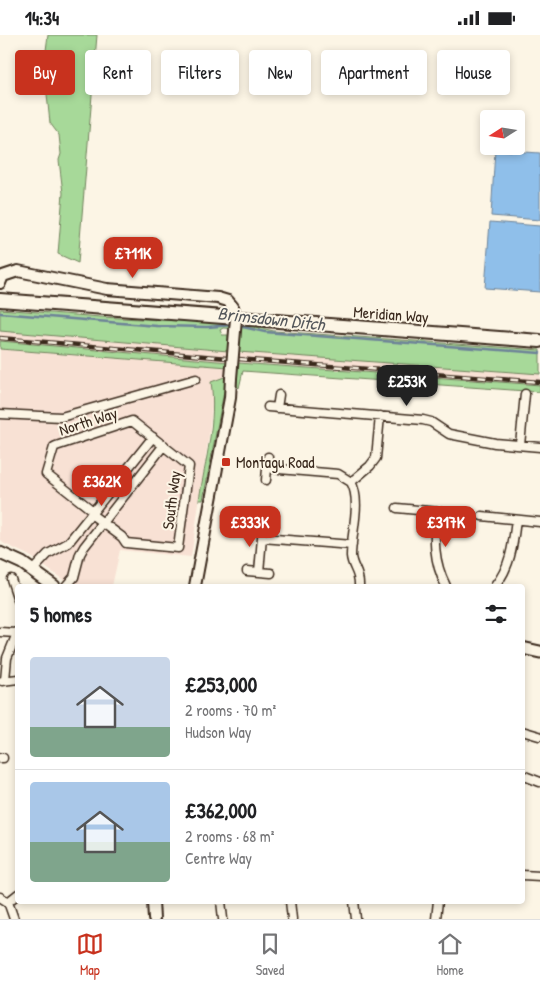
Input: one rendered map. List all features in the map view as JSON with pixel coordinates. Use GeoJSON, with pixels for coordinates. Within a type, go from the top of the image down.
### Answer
{"type":"FeatureCollection","features":[{"type":"Feature","properties":{"kind":"main road","name":"Meridian Way"},"geometry":{"type":"LineString","coordinates":[[0,300],[540,341]]}},
{"type":"Feature","properties":{"kind":"main road"},"geometry":{"type":"LineString","coordinates":[[0,553],[22,563],[51,584]]}},
{"type":"Feature","properties":{"kind":"main road"},"geometry":{"type":"LineString","coordinates":[[525,649],[540,652]]}},
{"type":"Feature","properties":{"kind":"street"},"geometry":{"type":"LineString","coordinates":[[1,277],[18,271],[107,289],[218,298],[228,301],[233,307],[236,319],[230,398],[195,584]]}},
{"type":"Feature","properties":{"kind":"street"},"geometry":{"type":"LineString","coordinates":[[0,414],[61,417],[196,379]]}},
{"type":"Feature","properties":{"kind":"street"},"geometry":{"type":"LineString","coordinates":[[520,445],[525,394]]}},
{"type":"Feature","properties":{"kind":"street"},"geometry":{"type":"LineString","coordinates":[[278,408],[279,395]]}},
{"type":"Feature","properties":{"kind":"street"},"geometry":{"type":"LineString","coordinates":[[268,407],[428,421],[450,434],[495,443],[540,447]]}},
{"type":"Feature","properties":{"kind":"street"},"geometry":{"type":"LineString","coordinates":[[350,482],[370,466],[376,457],[380,416]]}},
{"type":"Feature","properties":{"kind":"street","name":"North Way"},"geometry":{"type":"LineString","coordinates":[[92,512],[46,474],[54,447],[132,421],[153,437]]}},
{"type":"Feature","properties":{"kind":"street"},"geometry":{"type":"LineString","coordinates":[[33,570],[48,554],[68,543],[153,437],[164,445],[104,524],[84,547],[80,554],[74,577],[68,584]]}},
{"type":"Feature","properties":{"kind":"street","name":"South Way"},"geometry":{"type":"LineString","coordinates":[[104,524],[130,545],[178,547],[189,466],[164,445]]}},
{"type":"Feature","properties":{"kind":"street"},"geometry":{"type":"LineString","coordinates":[[266,480],[268,457]]}},
{"type":"Feature","properties":{"kind":"street"},"geometry":{"type":"LineString","coordinates":[[267,468],[338,474],[350,482],[356,497],[351,559],[359,577],[359,584]]}},
{"type":"Feature","properties":{"kind":"street"},"geometry":{"type":"LineString","coordinates":[[397,508],[471,515]]}},
{"type":"Feature","properties":{"kind":"street"},"geometry":{"type":"LineString","coordinates":[[92,512],[104,524]]}},
{"type":"Feature","properties":{"kind":"street"},"geometry":{"type":"LineString","coordinates":[[436,512],[435,553],[438,567],[445,584]]}},
{"type":"Feature","properties":{"kind":"street"},"geometry":{"type":"LineString","coordinates":[[482,516],[540,522]]}},
{"type":"Feature","properties":{"kind":"street"},"geometry":{"type":"LineString","coordinates":[[497,584],[510,560],[516,519]]}},
{"type":"Feature","properties":{"kind":"street"},"geometry":{"type":"LineString","coordinates":[[259,572],[263,526]]}},
{"type":"Feature","properties":{"kind":"street"},"geometry":{"type":"LineString","coordinates":[[262,538],[352,545]]}},
{"type":"Feature","properties":{"kind":"street"},"geometry":{"type":"LineString","coordinates":[[247,571],[271,573]]}},
{"type":"Feature","properties":{"kind":"street"},"geometry":{"type":"LineString","coordinates":[[10,579],[15,592]]}},
{"type":"Feature","properties":{"kind":"street"},"geometry":{"type":"LineString","coordinates":[[0,632],[15,632]]}},
{"type":"Feature","properties":{"kind":"street"},"geometry":{"type":"LineString","coordinates":[[3,681],[7,658],[15,637]]}},
{"type":"Feature","properties":{"kind":"street"},"geometry":{"type":"LineString","coordinates":[[525,732],[539,736]]}},
{"type":"Feature","properties":{"kind":"street"},"geometry":{"type":"LineString","coordinates":[[525,776],[540,782]]}},
{"type":"Feature","properties":{"kind":"street"},"geometry":{"type":"LineString","coordinates":[[525,875],[540,876]]}},
{"type":"Feature","properties":{"kind":"street"},"geometry":{"type":"LineString","coordinates":[[8,902],[15,896]]}},
{"type":"Feature","properties":{"kind":"street"},"geometry":{"type":"LineString","coordinates":[[0,897],[8,902],[14,919]]}},
{"type":"Feature","properties":{"kind":"street"},"geometry":{"type":"LineString","coordinates":[[152,904],[154,919]]}},
{"type":"Feature","properties":{"kind":"street"},"geometry":{"type":"LineString","coordinates":[[221,904],[223,919]]}},
{"type":"Feature","properties":{"kind":"street"},"geometry":{"type":"LineString","coordinates":[[290,904],[292,919]]}},
{"type":"Feature","properties":{"kind":"street"},"geometry":{"type":"LineString","coordinates":[[354,904],[356,919]]}},
{"type":"Feature","properties":{"kind":"street"},"geometry":{"type":"LineString","coordinates":[[436,919],[438,904]]}},
{"type":"Feature","properties":{"kind":"shaded area"},"geometry":{"type":"Polygon","coordinates":[[[0,331],[251,353],[540,374],[540,385],[96,351],[0,341],[0,331]]]}},
{"type":"Feature","properties":{"kind":"shaded area"},"geometry":{"type":"Polygon","coordinates":[[[0,349],[228,367],[227,376],[211,383],[213,397],[209,435],[191,557],[120,550],[112,584],[69,584],[30,556],[3,543],[0,538],[0,349]]]}},
{"type":"Feature","properties":{"kind":"green space"},"geometry":{"type":"Polygon","coordinates":[[[48,35],[97,35],[96,50],[85,50],[85,95],[92,95],[78,263],[58,254],[63,193],[59,160],[61,154],[59,135],[50,123],[47,95],[75,95],[75,50],[46,50],[48,35]]]}},
{"type":"Feature","properties":{"kind":"green space"},"geometry":{"type":"Polygon","coordinates":[[[0,309],[100,317],[242,324],[274,331],[540,350],[540,374],[238,352],[240,329],[223,328],[220,330],[222,335],[228,335],[228,351],[0,331],[0,309]]]}},
{"type":"Feature","properties":{"kind":"green space"},"geometry":{"type":"Polygon","coordinates":[[[0,341],[228,362],[228,367],[0,349],[0,341]]]}},
{"type":"Feature","properties":{"kind":"green space"},"geometry":{"type":"Polygon","coordinates":[[[238,363],[540,385],[540,392],[243,371],[239,388],[237,386],[238,363]]]}},
{"type":"Feature","properties":{"kind":"green space"},"geometry":{"type":"Polygon","coordinates":[[[227,376],[203,500],[199,500],[211,426],[211,382],[227,376]]]}},
{"type":"Feature","properties":{"kind":"water"},"geometry":{"type":"Polygon","coordinates":[[[525,152],[540,153],[540,220],[491,216],[495,155],[525,155],[525,152]]]}},
{"type":"Feature","properties":{"kind":"water"},"geometry":{"type":"Polygon","coordinates":[[[490,222],[540,226],[540,292],[485,288],[490,222]]]}},
{"type":"Feature","properties":{"kind":"waterway","name":"Brimsdown Ditch"},"geometry":{"type":"LineString","coordinates":[[0,313],[157,326],[207,327],[233,325]]}},
{"type":"Feature","properties":{"kind":"waterway","name":"Brimsdown Ditch"},"geometry":{"type":"LineString","coordinates":[[238,326],[265,332],[540,353]]}},
{"type":"Feature","properties":{"kind":"railway"},"geometry":{"type":"LineString","coordinates":[[0,338],[250,360],[540,382]]}},
{"type":"Feature","properties":{"kind":"place","name":"Montagu Road"},"geometry":{"type":"Point","coordinates":[226,462]}}]}
